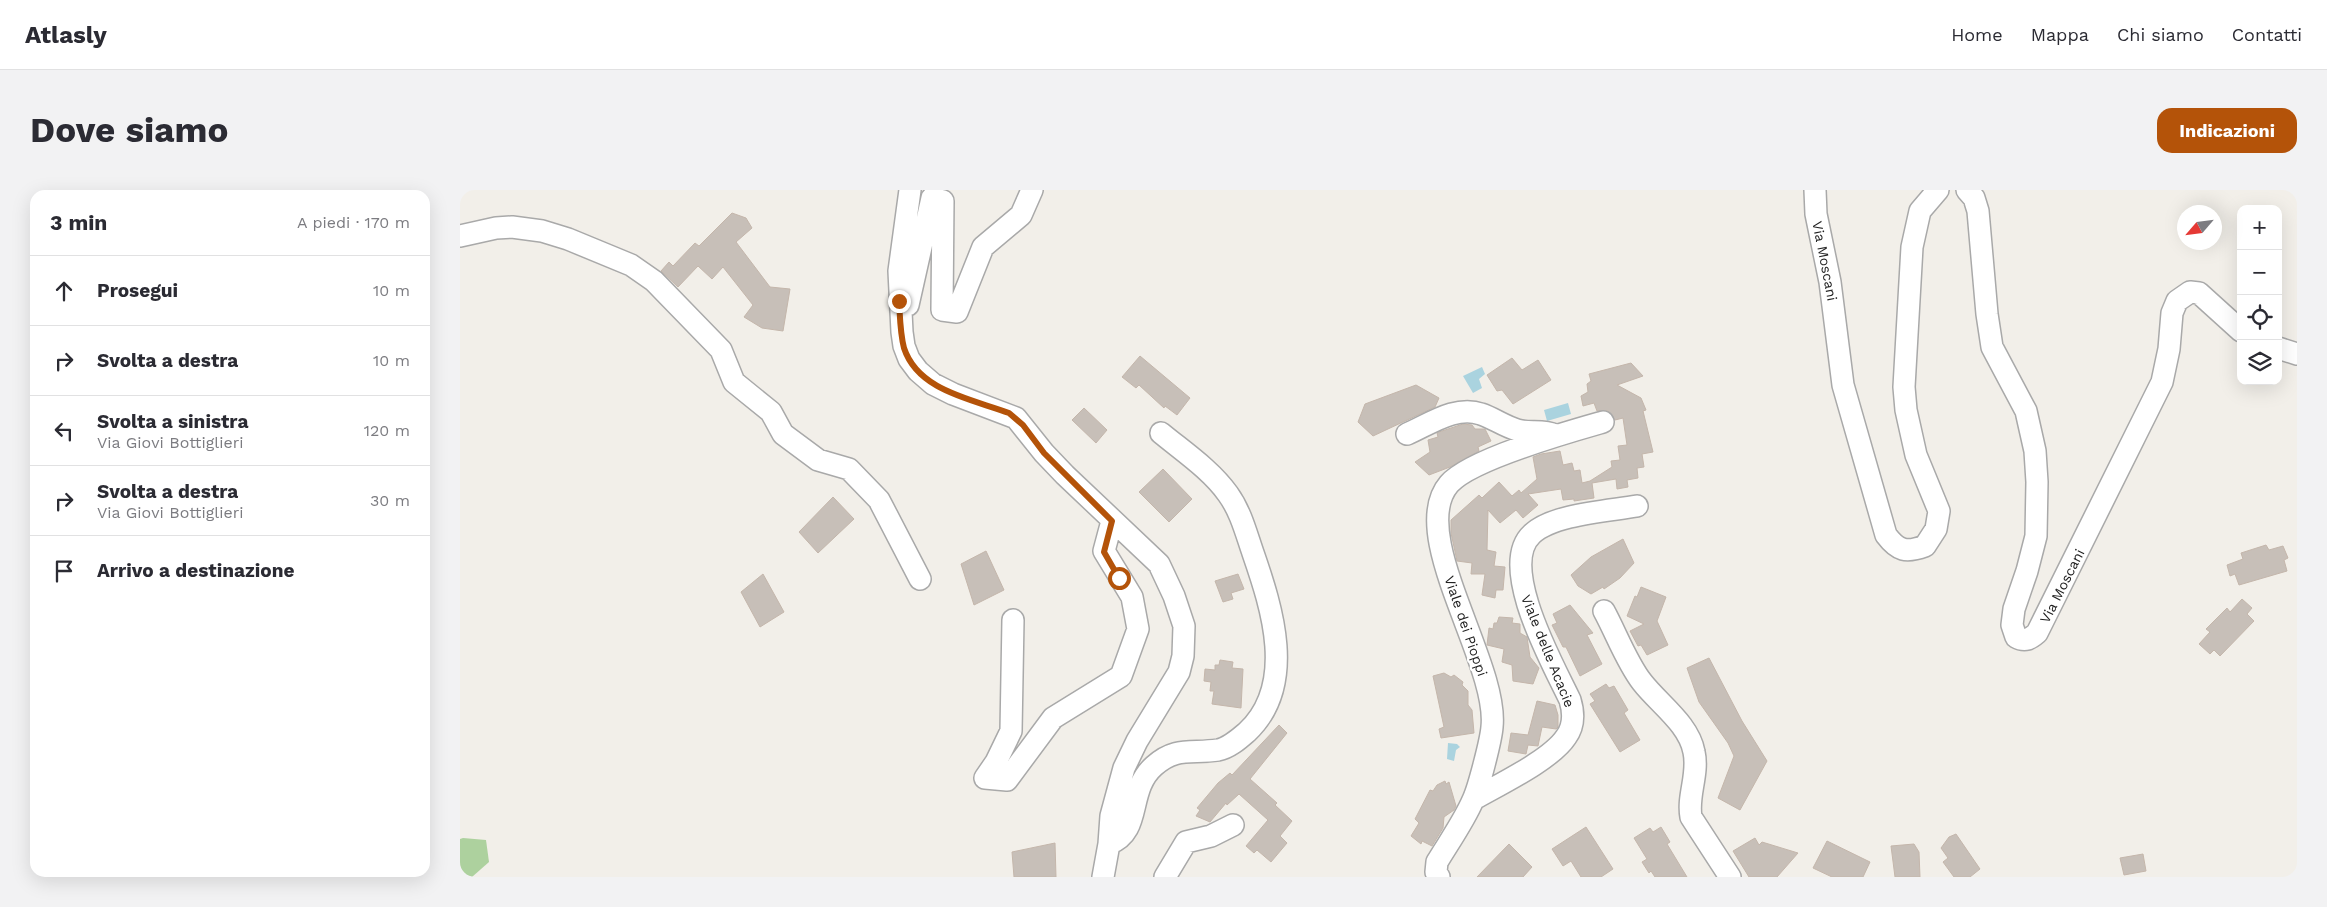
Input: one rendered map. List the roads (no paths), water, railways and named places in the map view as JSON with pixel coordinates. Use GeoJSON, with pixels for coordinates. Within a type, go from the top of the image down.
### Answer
{"type":"FeatureCollection","features":[{"type":"Feature","properties":{"kind":"street"},"geometry":{"type":"LineString","coordinates":[[910,190],[899,271],[902,332],[904,346],[909,359],[918,371],[933,384],[953,394],[1009,413],[1016,418],[1044,453],[1112,521],[1159,564],[1180,610],[1184,626],[1184,641],[1179,672],[1137,741],[1124,768],[1111,816],[1109,844],[1103,877]]}},
{"type":"Feature","properties":{"kind":"street"},"geometry":{"type":"LineString","coordinates":[[902,332],[932,198],[943,202],[942,310],[957,312],[983,247],[1021,215],[1032,190]]}},
{"type":"Feature","properties":{"kind":"street","name":"Via Moscani"},"geometry":{"type":"LineString","coordinates":[[1815,190],[1816,214],[1830,282],[1844,385],[1886,534],[1894,546],[1905,550],[1925,546],[1931,540],[1936,529],[1938,511],[1916,455],[1906,410],[1904,387],[1912,247],[1920,211],[1938,190]]}},
{"type":"Feature","properties":{"kind":"street","name":"Via Moscani"},"geometry":{"type":"LineString","coordinates":[[1967,190],[1974,198],[1978,211],[1987,314],[1992,347],[2026,410],[2035,451],[2037,482],[2036,536],[2013,618],[2012,625],[2016,637],[2023,640],[2030,639],[2037,633],[2043,623],[2162,382],[2169,349],[2172,313],[2177,301],[2190,292],[2199,292],[2237,328]]}},
{"type":"Feature","properties":{"kind":"street"},"geometry":{"type":"LineString","coordinates":[[460,236],[504,227],[542,231],[568,239],[614,258],[631,266],[654,281],[721,350],[734,382],[771,412],[783,434],[818,460],[850,468],[879,500],[920,579]]}},
{"type":"Feature","properties":{"kind":"street"},"geometry":{"type":"LineString","coordinates":[[2282,349],[2297,354]]}},
{"type":"Feature","properties":{"kind":"street"},"geometry":{"type":"LineString","coordinates":[[1407,434],[1455,412],[1467,410],[1479,413],[1515,429],[1546,431],[1558,436]]}},
{"type":"Feature","properties":{"kind":"street","name":"Viale dei Pioppi"},"geometry":{"type":"LineString","coordinates":[[1439,877],[1436,872],[1436,862],[1474,799],[1492,726],[1491,706],[1467,622],[1443,561],[1438,515],[1449,485],[1473,466],[1603,422]]}},
{"type":"Feature","properties":{"kind":"street"},"geometry":{"type":"LineString","coordinates":[[1109,844],[1120,840],[1129,827],[1140,784],[1154,766],[1174,753],[1219,750],[1230,746],[1247,732],[1258,719],[1269,698],[1274,679],[1276,652],[1274,623],[1269,600],[1238,508],[1216,479],[1161,433]]}},
{"type":"Feature","properties":{"kind":"street","name":"Viale delle Acacie"},"geometry":{"type":"LineString","coordinates":[[1474,799],[1550,754],[1566,737],[1571,728],[1573,715],[1570,700],[1528,606],[1522,586],[1520,562],[1526,543],[1531,535],[1553,523],[1638,506]]}},
{"type":"Feature","properties":{"kind":"street"},"geometry":{"type":"LineString","coordinates":[[1013,620],[1011,731],[996,762],[985,778],[1007,780],[1053,718],[1121,676],[1138,628],[1132,597],[1104,552],[1112,521]]}},
{"type":"Feature","properties":{"kind":"street"},"geometry":{"type":"LineString","coordinates":[[1604,611],[1642,682],[1690,738],[1696,766],[1690,808],[1691,817],[1730,877]]}},
{"type":"Feature","properties":{"kind":"street"},"geometry":{"type":"LineString","coordinates":[[1165,877],[1186,842],[1211,836],[1232,825]]}},
{"type":"Feature","properties":{"kind":"water"},"geometry":{"type":"Polygon","coordinates":[[[1482,367],[1485,374],[1479,379],[1482,388],[1473,393],[1463,376],[1482,367]]]}},
{"type":"Feature","properties":{"kind":"water"},"geometry":{"type":"Polygon","coordinates":[[[1568,403],[1571,414],[1547,421],[1544,410],[1568,403]]]}},
{"type":"Feature","properties":{"kind":"water"},"geometry":{"type":"Polygon","coordinates":[[[1448,743],[1457,744],[1460,747],[1456,750],[1454,761],[1447,759],[1448,743]]]}}]}
